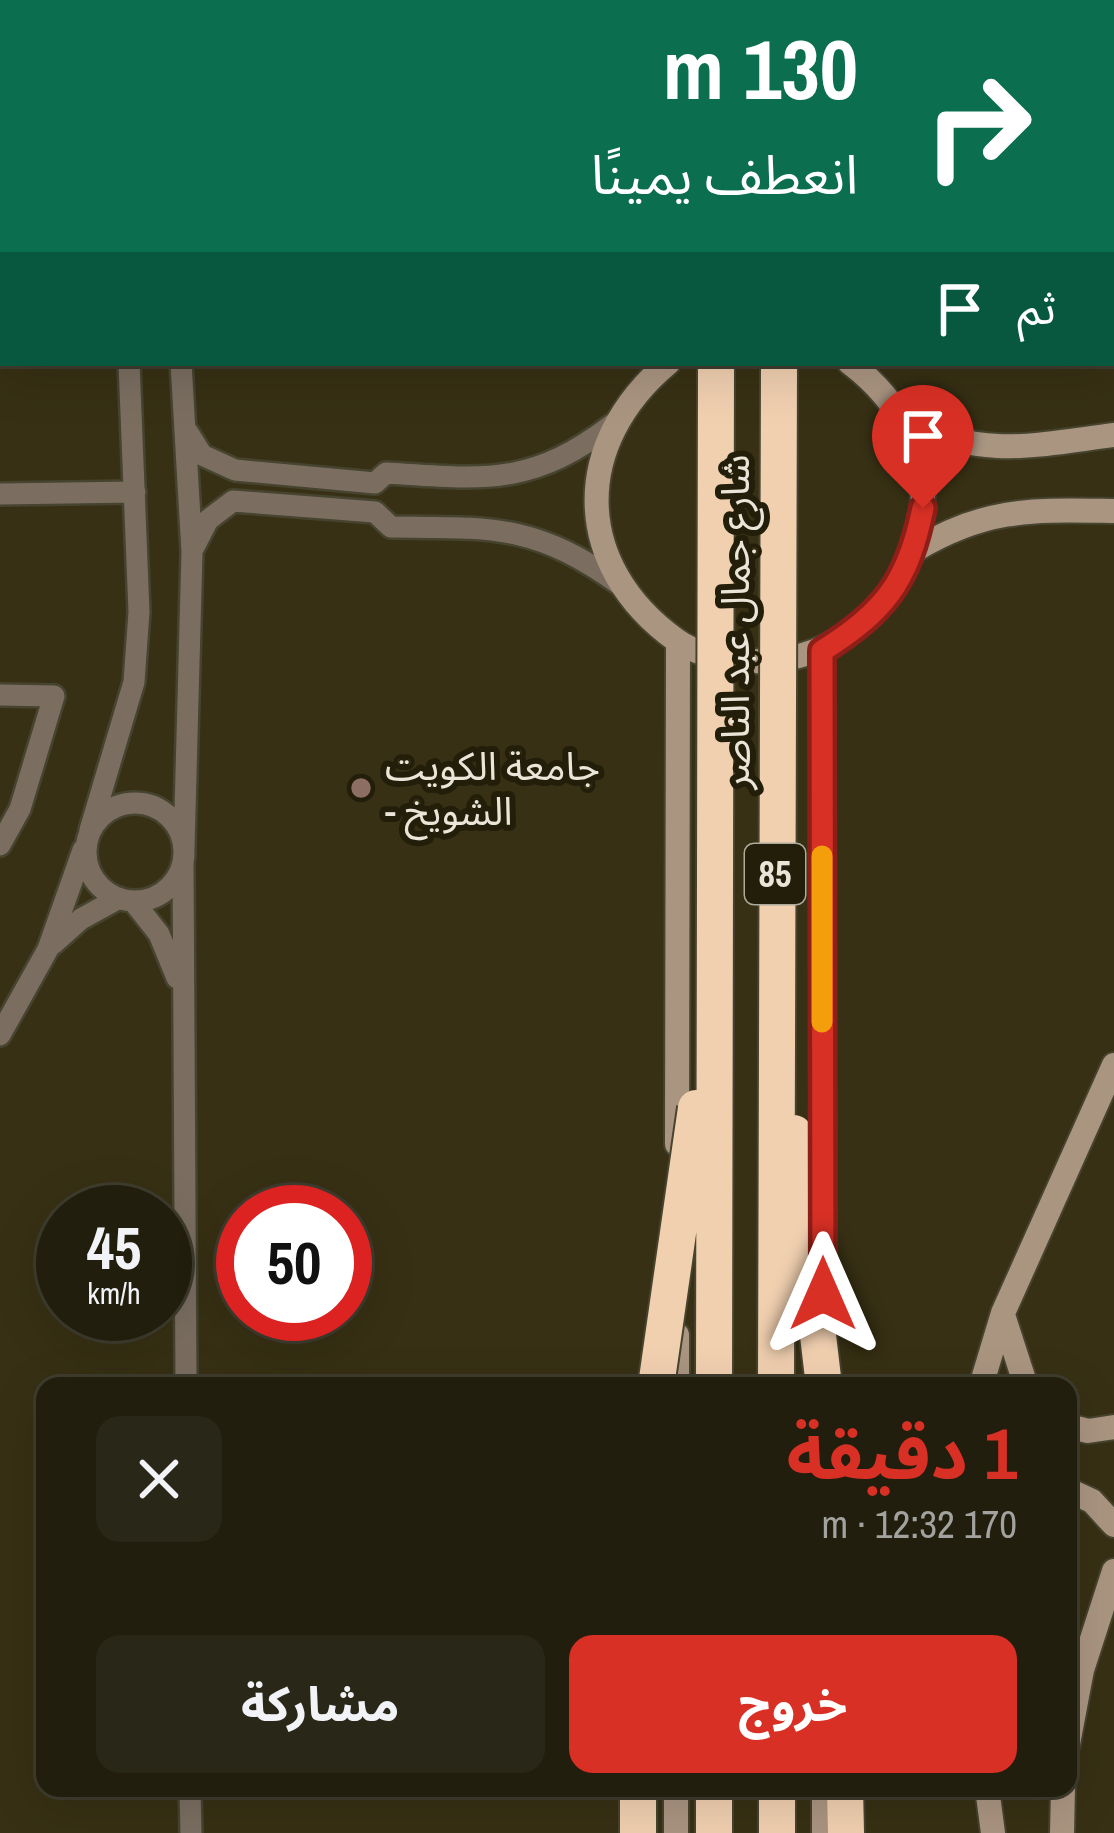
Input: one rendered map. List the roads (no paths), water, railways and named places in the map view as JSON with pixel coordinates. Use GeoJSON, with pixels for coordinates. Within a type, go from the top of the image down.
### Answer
{"type":"FeatureCollection","features":[{"type":"Feature","properties":{"kind":"highway","name":"شارع جمال عبد الناصر"},"geometry":{"type":"LineString","coordinates":[[714,1377],[716,366]]}},
{"type":"Feature","properties":{"kind":"highway","name":"شارع جمال عبد الناصر"},"geometry":{"type":"LineString","coordinates":[[776,1377],[778,366]]}},
{"type":"Feature","properties":{"kind":"highway"},"geometry":{"type":"LineString","coordinates":[[774,987],[823,1377]]}},
{"type":"Feature","properties":{"kind":"highway"},"geometry":{"type":"LineString","coordinates":[[657,1377],[661,1324],[714,998]]}},
{"type":"Feature","properties":{"kind":"highway"},"geometry":{"type":"LineString","coordinates":[[638,1797],[638,1833]]}},
{"type":"Feature","properties":{"kind":"highway"},"geometry":{"type":"LineString","coordinates":[[714,1797],[714,1833]]}},
{"type":"Feature","properties":{"kind":"highway"},"geometry":{"type":"LineString","coordinates":[[777,1797],[777,1833]]}},
{"type":"Feature","properties":{"kind":"highway"},"geometry":{"type":"LineString","coordinates":[[845,1797],[846,1833]]}},
{"type":"Feature","properties":{"kind":"main road"},"geometry":{"type":"LineString","coordinates":[[664,366],[638,388],[613,424],[599,463],[595,504],[602,546],[619,584],[678,642],[724,660],[757,662],[822,651],[863,625],[896,590],[915,550],[923,508],[920,464],[905,423],[877,383],[854,366]]}},
{"type":"Feature","properties":{"kind":"main road"},"geometry":{"type":"LineString","coordinates":[[905,423],[946,440],[993,450],[1114,435]]}},
{"type":"Feature","properties":{"kind":"main road"},"geometry":{"type":"LineString","coordinates":[[915,550],[954,526],[992,514],[1114,511]]}},
{"type":"Feature","properties":{"kind":"main road"},"geometry":{"type":"LineString","coordinates":[[677,1377],[678,642]]}},
{"type":"Feature","properties":{"kind":"main road"},"geometry":{"type":"LineString","coordinates":[[822,651],[824,1377]]}},
{"type":"Feature","properties":{"kind":"main road"},"geometry":{"type":"LineString","coordinates":[[985,1377],[1003,1313],[1114,1065]]}},
{"type":"Feature","properties":{"kind":"main road"},"geometry":{"type":"LineString","coordinates":[[1003,1313],[1023,1377]]}},
{"type":"Feature","properties":{"kind":"main road"},"geometry":{"type":"LineString","coordinates":[[1077,1426],[1114,1427]]}},
{"type":"Feature","properties":{"kind":"main road"},"geometry":{"type":"LineString","coordinates":[[1077,1494],[1092,1502],[1114,1525]]}},
{"type":"Feature","properties":{"kind":"main road"},"geometry":{"type":"LineString","coordinates":[[1077,1696],[1114,1571]]}},
{"type":"Feature","properties":{"kind":"main road"},"geometry":{"type":"LineString","coordinates":[[676,1797],[676,1833]]}},
{"type":"Feature","properties":{"kind":"main road"},"geometry":{"type":"LineString","coordinates":[[824,1797],[824,1833]]}},
{"type":"Feature","properties":{"kind":"main road"},"geometry":{"type":"LineString","coordinates":[[988,1797],[993,1833]]}},
{"type":"Feature","properties":{"kind":"main road"},"geometry":{"type":"LineString","coordinates":[[1062,1833],[1063,1797]]}},
{"type":"Feature","properties":{"kind":"lane"},"geometry":{"type":"LineString","coordinates":[[0,1035],[48,949],[88,837],[134,682],[139,613],[129,366]]}},
{"type":"Feature","properties":{"kind":"lane"},"geometry":{"type":"LineString","coordinates":[[181,366],[191,552],[181,986],[185,1377]]}},
{"type":"Feature","properties":{"kind":"lane"},"geometry":{"type":"LineString","coordinates":[[184,428],[202,455],[235,470],[375,483],[386,473],[496,480],[576,452],[613,424]]}},
{"type":"Feature","properties":{"kind":"lane"},"geometry":{"type":"LineString","coordinates":[[375,483],[375,512]]}},
{"type":"Feature","properties":{"kind":"lane"},"geometry":{"type":"LineString","coordinates":[[0,494],[135,492]]}},
{"type":"Feature","properties":{"kind":"lane"},"geometry":{"type":"LineString","coordinates":[[191,552],[208,520],[233,501],[375,512],[391,527],[500,528],[548,540],[619,584]]}},
{"type":"Feature","properties":{"kind":"lane"},"geometry":{"type":"LineString","coordinates":[[0,695],[54,696],[0,845]]}},
{"type":"Feature","properties":{"kind":"lane"},"geometry":{"type":"LineString","coordinates":[[48,949],[81,919],[126,900],[165,890],[183,855],[168,816],[135,802],[117,806],[88,837],[92,877],[126,900],[159,934],[181,986]]}},
{"type":"Feature","properties":{"kind":"lane"},"geometry":{"type":"LineString","coordinates":[[190,1797],[191,1833]]}},
{"type":"Feature","properties":{"kind":"place","name":"جامعة الكويت - الشويخ"},"geometry":{"type":"Point","coordinates":[361,788]}}]}
